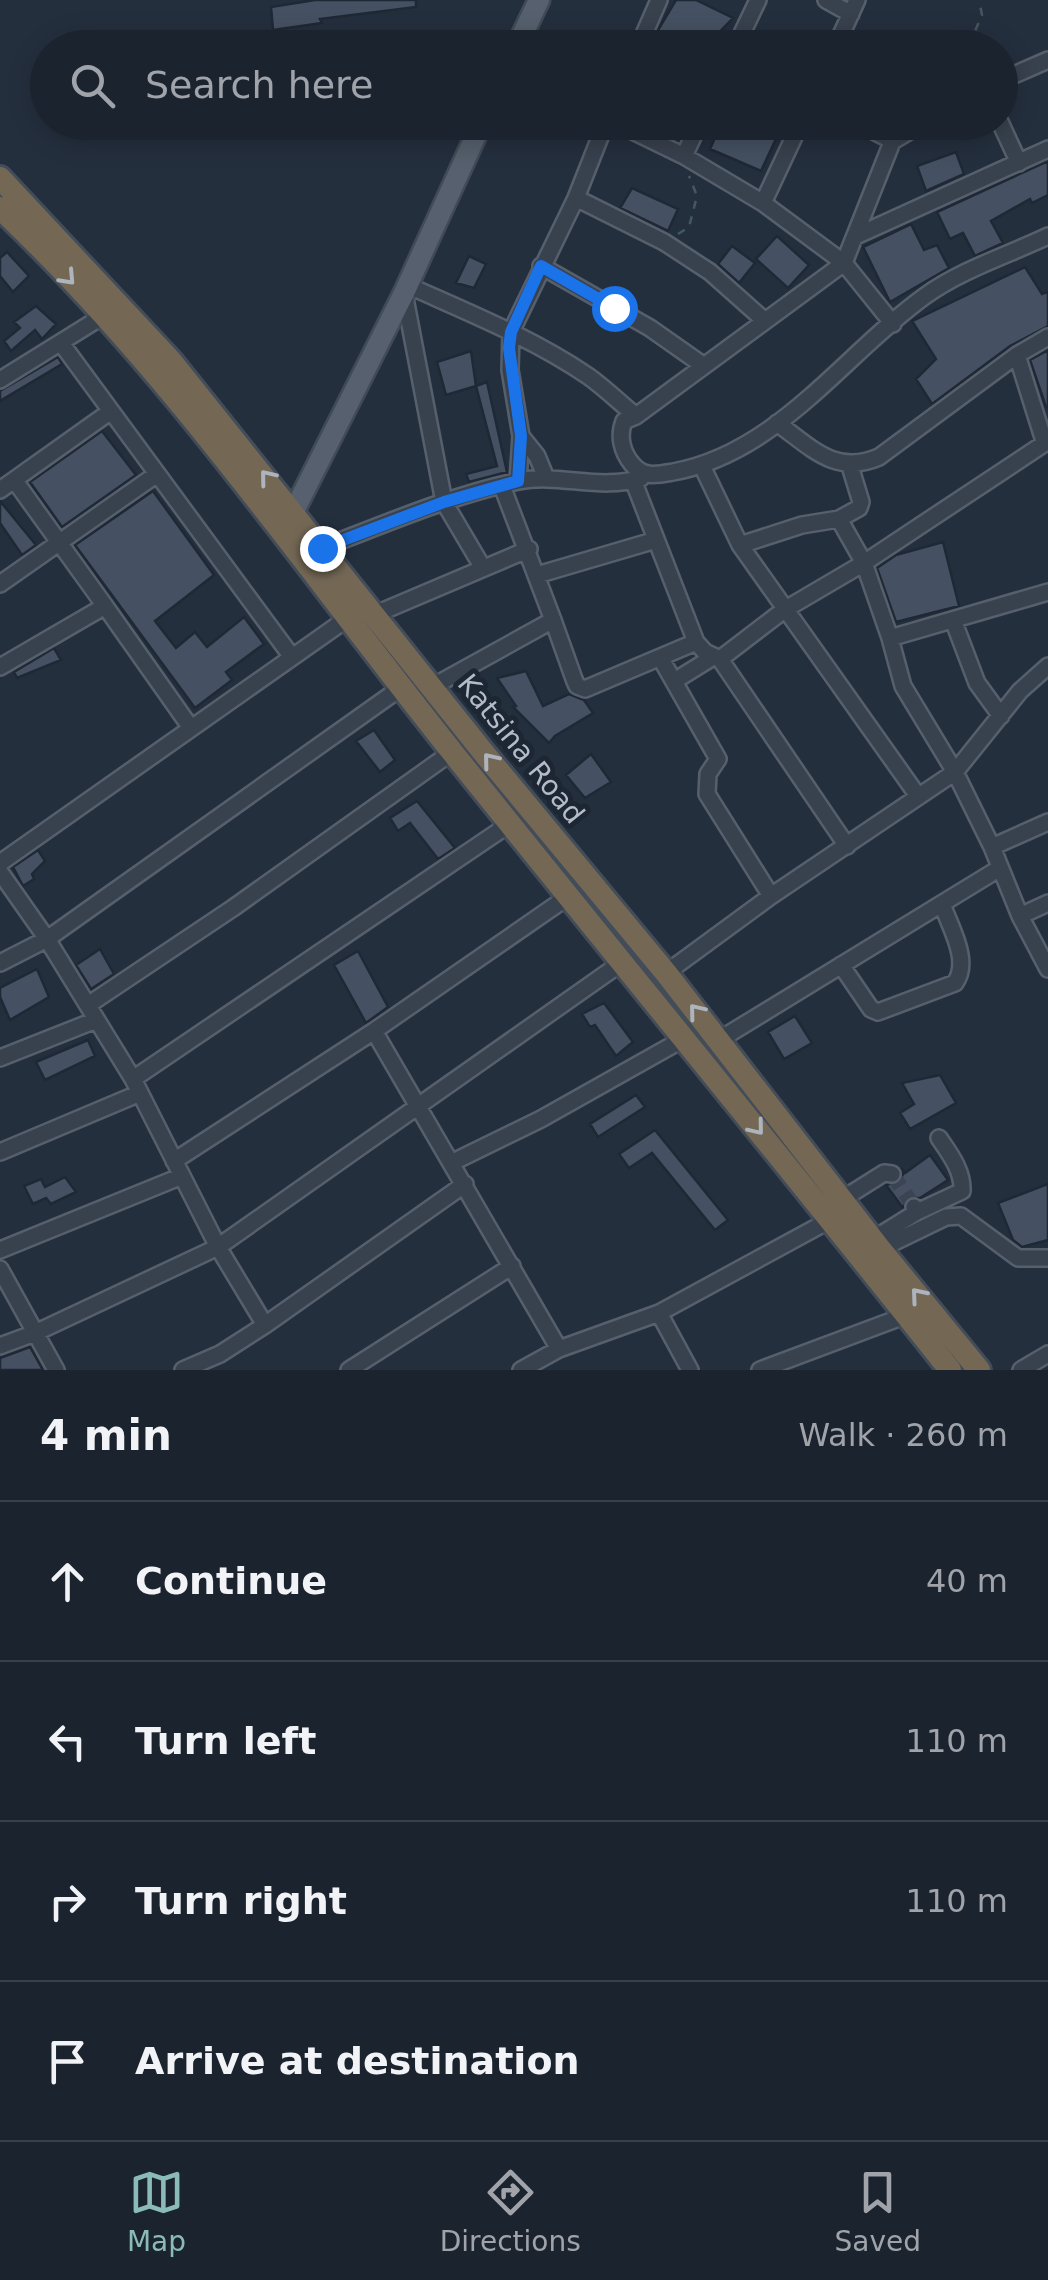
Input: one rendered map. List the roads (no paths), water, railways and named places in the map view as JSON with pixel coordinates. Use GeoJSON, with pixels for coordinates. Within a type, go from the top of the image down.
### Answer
{"type":"FeatureCollection","features":[{"type":"Feature","properties":{"kind":"highway","name":"Katsina Road"},"geometry":{"type":"LineString","coordinates":[[0,178],[172,361],[285,518],[322,548],[719,1040],[836,1210],[876,1244],[951,1358],[980,1370]]}},
{"type":"Feature","properties":{"kind":"highway"},"geometry":{"type":"LineString","coordinates":[[0,208],[285,518],[348,618],[452,752],[685,1038],[836,1210],[907,1315],[951,1358]]}},
{"type":"Feature","properties":{"kind":"main road"},"geometry":{"type":"LineString","coordinates":[[525,30],[539,0]]}},
{"type":"Feature","properties":{"kind":"main road"},"geometry":{"type":"LineString","coordinates":[[285,518],[406,289],[474,140]]}},
{"type":"Feature","properties":{"kind":"street"},"geometry":{"type":"LineString","coordinates":[[646,30],[660,0]]}},
{"type":"Feature","properties":{"kind":"street"},"geometry":{"type":"LineString","coordinates":[[744,30],[758,0]]}},
{"type":"Feature","properties":{"kind":"street"},"geometry":{"type":"LineString","coordinates":[[826,0],[854,7],[843,30]]}},
{"type":"Feature","properties":{"kind":"street"},"geometry":{"type":"LineString","coordinates":[[1018,74],[1048,60]]}},
{"type":"Feature","properties":{"kind":"street"},"geometry":{"type":"LineString","coordinates":[[599,140],[576,198],[511,332],[510,370],[521,436],[510,484],[528,549],[578,686],[586,688],[696,642]]}},
{"type":"Feature","properties":{"kind":"street"},"geometry":{"type":"LineString","coordinates":[[648,140],[763,204],[844,263],[893,324]]}},
{"type":"Feature","properties":{"kind":"street"},"geometry":{"type":"LineString","coordinates":[[683,159],[692,140]]}},
{"type":"Feature","properties":{"kind":"street"},"geometry":{"type":"LineString","coordinates":[[763,204],[793,140]]}},
{"type":"Feature","properties":{"kind":"street"},"geometry":{"type":"LineString","coordinates":[[1008,140],[1019,164]]}},
{"type":"Feature","properties":{"kind":"street"},"geometry":{"type":"LineString","coordinates":[[847,846],[717,658],[696,642],[656,540],[641,478],[621,440],[624,422],[844,263],[893,141]]}},
{"type":"Feature","properties":{"kind":"street"},"geometry":{"type":"LineString","coordinates":[[856,236],[1048,149]]}},
{"type":"Feature","properties":{"kind":"street"},"geometry":{"type":"LineString","coordinates":[[576,198],[664,242],[710,272],[764,321]]}},
{"type":"Feature","properties":{"kind":"street"},"geometry":{"type":"LineString","coordinates":[[322,548],[444,502],[510,484],[546,478],[590,484],[702,466],[736,450],[777,423],[936,288],[1048,236]]}},
{"type":"Feature","properties":{"kind":"street"},"geometry":{"type":"LineString","coordinates":[[541,266],[650,328],[704,366]]}},
{"type":"Feature","properties":{"kind":"street"},"geometry":{"type":"LineString","coordinates":[[406,289],[511,332],[591,378],[636,416]]}},
{"type":"Feature","properties":{"kind":"street"},"geometry":{"type":"LineString","coordinates":[[406,289],[444,502],[483,568]]}},
{"type":"Feature","properties":{"kind":"street"},"geometry":{"type":"LineString","coordinates":[[0,380],[103,316]]}},
{"type":"Feature","properties":{"kind":"street"},"geometry":{"type":"LineString","coordinates":[[777,423],[825,457],[850,466],[879,457],[1016,355],[1048,336]]}},
{"type":"Feature","properties":{"kind":"street"},"geometry":{"type":"LineString","coordinates":[[61,344],[292,657]]}},
{"type":"Feature","properties":{"kind":"street"},"geometry":{"type":"LineString","coordinates":[[676,680],[717,658],[784,610],[864,563],[1046,441],[1041,399],[1016,355]]}},
{"type":"Feature","properties":{"kind":"street"},"geometry":{"type":"LineString","coordinates":[[0,490],[110,411]]}},
{"type":"Feature","properties":{"kind":"street"},"geometry":{"type":"LineString","coordinates":[[521,436],[537,456],[546,478]]}},
{"type":"Feature","properties":{"kind":"street"},"geometry":{"type":"LineString","coordinates":[[702,466],[740,545],[918,796]]}},
{"type":"Feature","properties":{"kind":"street"},"geometry":{"type":"LineString","coordinates":[[740,545],[802,525],[839,519],[860,508],[850,466]]}},
{"type":"Feature","properties":{"kind":"street"},"geometry":{"type":"LineString","coordinates":[[0,584],[157,474]]}},
{"type":"Feature","properties":{"kind":"street"},"geometry":{"type":"LineString","coordinates":[[15,480],[191,728]]}},
{"type":"Feature","properties":{"kind":"street"},"geometry":{"type":"LineString","coordinates":[[839,519],[864,563],[903,686],[956,772],[1020,916],[1044,951],[1048,969]]}},
{"type":"Feature","properties":{"kind":"street"},"geometry":{"type":"LineString","coordinates":[[537,575],[656,540]]}},
{"type":"Feature","properties":{"kind":"street"},"geometry":{"type":"LineString","coordinates":[[376,614],[528,549]]}},
{"type":"Feature","properties":{"kind":"street"},"geometry":{"type":"LineString","coordinates":[[890,638],[1048,592]]}},
{"type":"Feature","properties":{"kind":"street"},"geometry":{"type":"LineString","coordinates":[[0,667],[105,606]]}},
{"type":"Feature","properties":{"kind":"street"},"geometry":{"type":"LineString","coordinates":[[0,862],[348,618]]}},
{"type":"Feature","properties":{"kind":"street"},"geometry":{"type":"LineString","coordinates":[[432,686],[553,620]]}},
{"type":"Feature","properties":{"kind":"street"},"geometry":{"type":"LineString","coordinates":[[952,620],[977,683],[1001,716]]}},
{"type":"Feature","properties":{"kind":"street"},"geometry":{"type":"LineString","coordinates":[[661,659],[718,758],[708,774],[706,794],[771,896]]}},
{"type":"Feature","properties":{"kind":"street"},"geometry":{"type":"LineString","coordinates":[[666,973],[771,896],[956,772],[1020,691],[1048,666]]}},
{"type":"Feature","properties":{"kind":"street"},"geometry":{"type":"LineString","coordinates":[[0,963],[46,938],[402,687]]}},
{"type":"Feature","properties":{"kind":"street"},"geometry":{"type":"LineString","coordinates":[[88,1005],[233,908],[452,752]]}},
{"type":"Feature","properties":{"kind":"street"},"geometry":{"type":"LineString","coordinates":[[992,847],[1048,822]]}},
{"type":"Feature","properties":{"kind":"street"},"geometry":{"type":"LineString","coordinates":[[0,1152],[137,1086],[511,823]]}},
{"type":"Feature","properties":{"kind":"street"},"geometry":{"type":"LineString","coordinates":[[719,1040],[1000,868]]}},
{"type":"Feature","properties":{"kind":"street"},"geometry":{"type":"LineString","coordinates":[[0,872],[46,938],[137,1086],[218,1247],[265,1325]]}},
{"type":"Feature","properties":{"kind":"street"},"geometry":{"type":"LineString","coordinates":[[174,1161],[374,1031],[569,896]]}},
{"type":"Feature","properties":{"kind":"street"},"geometry":{"type":"LineString","coordinates":[[1020,916],[1048,903]]}},
{"type":"Feature","properties":{"kind":"street"},"geometry":{"type":"LineString","coordinates":[[841,965],[871,1009],[878,1012],[956,983],[962,974],[962,962],[942,904]]}},
{"type":"Feature","properties":{"kind":"street"},"geometry":{"type":"LineString","coordinates":[[0,1346],[35,1334],[218,1247],[624,961]]}},
{"type":"Feature","properties":{"kind":"street"},"geometry":{"type":"LineString","coordinates":[[0,1058],[96,1020]]}},
{"type":"Feature","properties":{"kind":"street"},"geometry":{"type":"LineString","coordinates":[[374,1031],[560,1349]]}},
{"type":"Feature","properties":{"kind":"street"},"geometry":{"type":"LineString","coordinates":[[451,1163],[541,1119],[685,1038]]}},
{"type":"Feature","properties":{"kind":"street"},"geometry":{"type":"LineString","coordinates":[[876,1244],[916,1210],[962,1190],[955,1161],[939,1138]]}},
{"type":"Feature","properties":{"kind":"street"},"geometry":{"type":"LineString","coordinates":[[521,1370],[560,1349],[660,1312],[836,1210],[884,1173],[892,1174]]}},
{"type":"Feature","properties":{"kind":"street"},"geometry":{"type":"LineString","coordinates":[[0,1250],[182,1176]]}},
{"type":"Feature","properties":{"kind":"street"},"geometry":{"type":"LineString","coordinates":[[183,1370],[220,1354],[265,1325],[465,1184]]}},
{"type":"Feature","properties":{"kind":"street"},"geometry":{"type":"LineString","coordinates":[[876,1244],[946,1217],[961,1216],[1018,1258],[1048,1258]]}},
{"type":"Feature","properties":{"kind":"street"},"geometry":{"type":"LineString","coordinates":[[349,1370],[512,1266]]}},
{"type":"Feature","properties":{"kind":"street"},"geometry":{"type":"LineString","coordinates":[[0,1269],[56,1370]]}},
{"type":"Feature","properties":{"kind":"street"},"geometry":{"type":"LineString","coordinates":[[660,1312],[690,1370]]}},
{"type":"Feature","properties":{"kind":"street"},"geometry":{"type":"LineString","coordinates":[[760,1370],[907,1315]]}},
{"type":"Feature","properties":{"kind":"street"},"geometry":{"type":"LineString","coordinates":[[220,1354],[231,1370]]}},
{"type":"Feature","properties":{"kind":"street"},"geometry":{"type":"LineString","coordinates":[[1021,1370],[1048,1354]]}},
{"type":"Feature","properties":{"kind":"tunnel"},"geometry":{"type":"LineString","coordinates":[[892,1174],[914,1207]]}}]}
